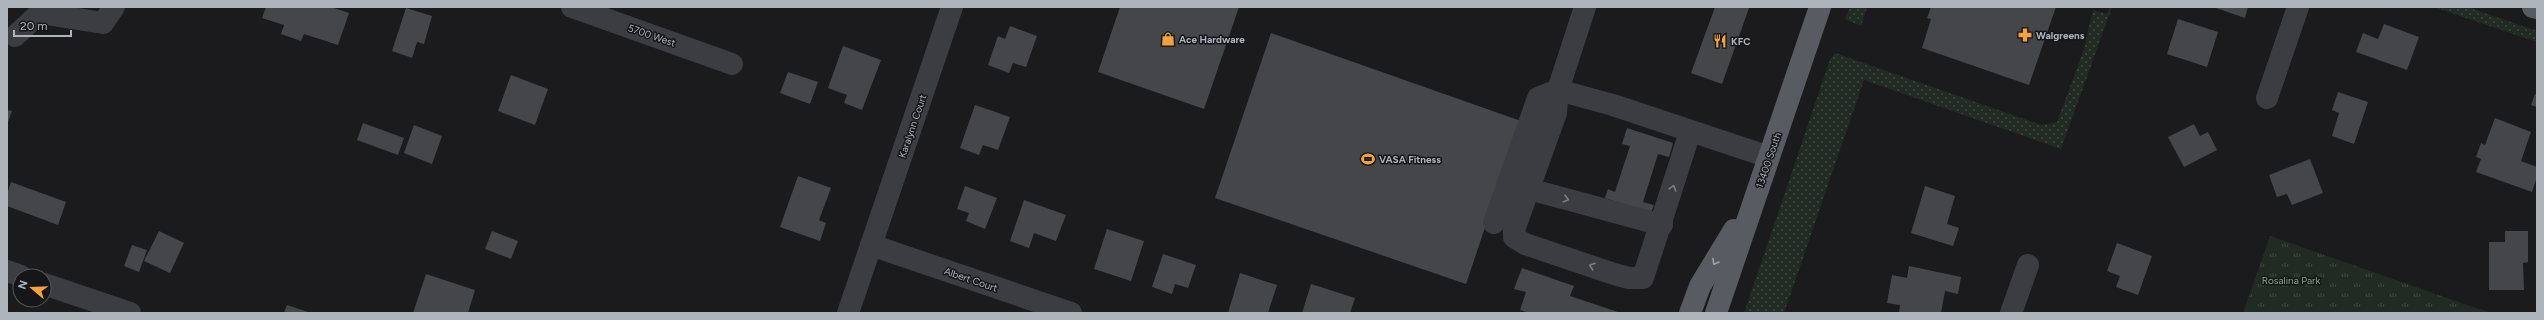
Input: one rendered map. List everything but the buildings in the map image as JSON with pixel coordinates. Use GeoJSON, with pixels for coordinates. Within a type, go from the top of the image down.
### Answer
{"type":"FeatureCollection","features":[{"type":"Feature","properties":{"kind":"main road","name":"13400 South"},"geometry":{"type":"LineString","coordinates":[[1716,313],[1820,7]]}},
{"type":"Feature","properties":{"kind":"main road"},"geometry":{"type":"LineString","coordinates":[[2533,7],[2537,8]]}},
{"type":"Feature","properties":{"kind":"main road"},"geometry":{"type":"LineString","coordinates":[[1690,313],[1700,286],[1756,193]]}},
{"type":"Feature","properties":{"kind":"street"},"geometry":{"type":"LineString","coordinates":[[15,36],[40,13],[103,23],[114,7]]}},
{"type":"Feature","properties":{"kind":"street","name":"5700 West"},"geometry":{"type":"LineString","coordinates":[[572,7],[732,64]]}},
{"type":"Feature","properties":{"kind":"street","name":"Karalynn Court"},"geometry":{"type":"LineString","coordinates":[[848,313],[952,7]]}},
{"type":"Feature","properties":{"kind":"street"},"geometry":{"type":"LineString","coordinates":[[1585,7],[1558,90],[1556,113],[1514,230],[1514,237],[1524,244],[1629,278],[1643,278],[1662,225],[1690,132]]}},
{"type":"Feature","properties":{"kind":"street"},"geometry":{"type":"LineString","coordinates":[[2267,98],[2298,7]]}},
{"type":"Feature","properties":{"kind":"street"},"geometry":{"type":"LineString","coordinates":[[1494,223],[1538,98],[1558,90],[1613,105],[1690,132],[1769,157]]}},
{"type":"Feature","properties":{"kind":"street"},"geometry":{"type":"LineString","coordinates":[[1529,189],[1662,225]]}},
{"type":"Feature","properties":{"kind":"street","name":"Albert Court"},"geometry":{"type":"LineString","coordinates":[[871,245],[1071,313]]}},
{"type":"Feature","properties":{"kind":"street"},"geometry":{"type":"LineString","coordinates":[[2011,313],[2028,265]]}},
{"type":"Feature","properties":{"kind":"street"},"geometry":{"type":"LineString","coordinates":[[52,287],[130,313]]}},
{"type":"Feature","properties":{"kind":"green space"},"geometry":{"type":"Polygon","coordinates":[[[1850,7],[1867,7],[1861,26],[1845,19],[1850,7]]]}},
{"type":"Feature","properties":{"kind":"green space"},"geometry":{"type":"Polygon","coordinates":[[[2110,7],[2112,7],[2061,149],[1864,80],[1784,313],[1744,313],[1830,60],[1835,53],[2041,125],[2057,122],[2084,49],[2093,10],[2107,14],[2110,7]]]}},
{"type":"Feature","properties":{"kind":"green space"},"geometry":{"type":"Polygon","coordinates":[[[2434,7],[2467,7],[2537,31],[2537,42],[2434,7]]]}},
{"type":"Feature","properties":{"kind":"green space","name":"Rosalina Park"},"geometry":{"type":"Polygon","coordinates":[[[2270,236],[2470,306],[2492,313],[2243,313],[2270,236]]]}},
{"type":"Feature","properties":{"kind":"place","name":"Walgreens"},"geometry":{"type":"Point","coordinates":[2025,35]}},
{"type":"Feature","properties":{"kind":"place","name":"Ace Hardware"},"geometry":{"type":"Point","coordinates":[1168,39]}},
{"type":"Feature","properties":{"kind":"place","name":"KFC"},"geometry":{"type":"Point","coordinates":[1720,41]}},
{"type":"Feature","properties":{"kind":"place","name":"VASA Fitness"},"geometry":{"type":"Point","coordinates":[1368,159]}}]}
